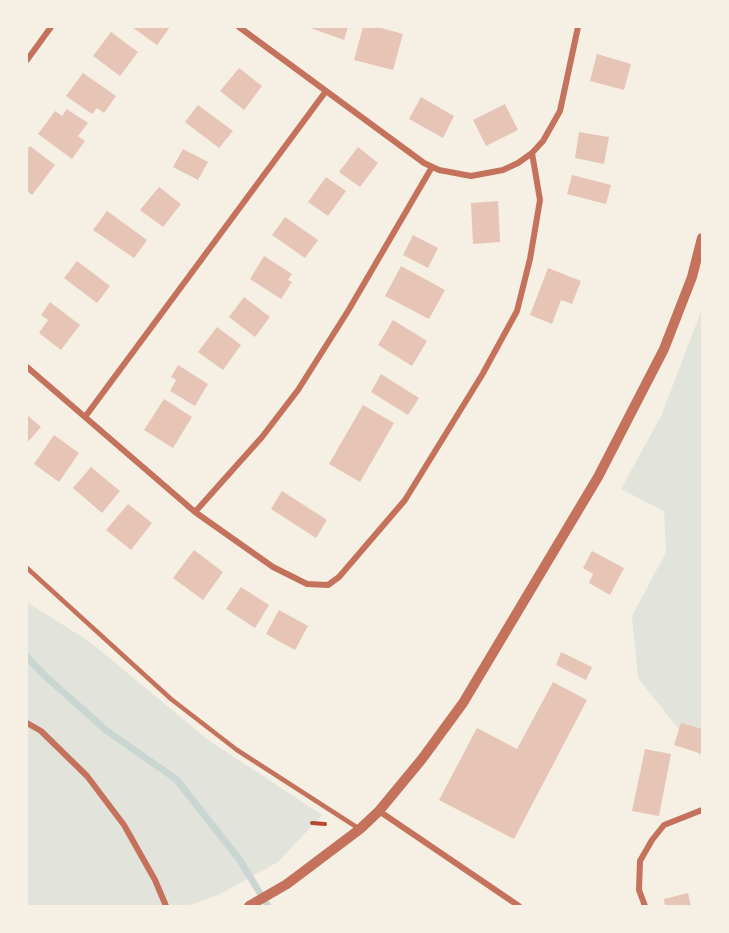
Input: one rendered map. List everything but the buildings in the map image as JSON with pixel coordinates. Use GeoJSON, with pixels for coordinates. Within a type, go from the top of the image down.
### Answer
{"type":"FeatureCollection","features":[{"type":"Feature","properties":{"kind":"street"},"geometry":{"type":"LineString","coordinates":[[27,60],[51,27]]}},
{"type":"Feature","properties":{"kind":"street"},"geometry":{"type":"LineString","coordinates":[[239,27],[432,167],[471,176],[502,170],[532,153],[553,127],[560,111],[578,27]]}},
{"type":"Feature","properties":{"kind":"street"},"geometry":{"type":"LineString","coordinates":[[85,417],[326,91]]}},
{"type":"Feature","properties":{"kind":"street"},"geometry":{"type":"LineString","coordinates":[[27,367],[195,512],[273,567],[307,584],[328,585],[339,578],[405,500],[482,375],[518,311],[530,260],[540,200],[532,153]]}},
{"type":"Feature","properties":{"kind":"street"},"geometry":{"type":"LineString","coordinates":[[195,512],[262,437],[298,390],[348,311],[432,167]]}},
{"type":"Feature","properties":{"kind":"street"},"geometry":{"type":"LineString","coordinates":[[249,906],[287,884],[360,829],[379,811],[422,759],[463,703],[598,477],[664,349],[692,277],[702,238]]}},
{"type":"Feature","properties":{"kind":"street"},"geometry":{"type":"LineString","coordinates":[[27,723],[41,731],[87,776],[124,825],[156,880],[166,906]]}},
{"type":"Feature","properties":{"kind":"street"},"geometry":{"type":"LineString","coordinates":[[645,906],[639,890],[640,861],[652,840],[664,825],[702,810]]}},
{"type":"Feature","properties":{"kind":"street"},"geometry":{"type":"LineString","coordinates":[[379,811],[519,906]]}},
{"type":"Feature","properties":{"kind":"lane"},"geometry":{"type":"LineString","coordinates":[[27,568],[171,699],[237,750],[360,829]]}},
{"type":"Feature","properties":{"kind":"path"},"geometry":{"type":"LineString","coordinates":[[312,823],[328,824]]}},
{"type":"Feature","properties":{"kind":"shaded area"},"geometry":{"type":"Polygon","coordinates":[[[702,309],[702,753],[700,756],[638,678],[632,616],[666,552],[664,511],[621,489],[661,416],[702,309]]]}},
{"type":"Feature","properties":{"kind":"shaded area"},"geometry":{"type":"Polygon","coordinates":[[[27,602],[90,642],[207,739],[322,815],[278,862],[220,894],[187,906],[27,906],[27,602]]]}},
{"type":"Feature","properties":{"kind":"waterway"},"geometry":{"type":"LineString","coordinates":[[27,657],[107,731],[176,779],[239,859],[268,906]]}}]}
